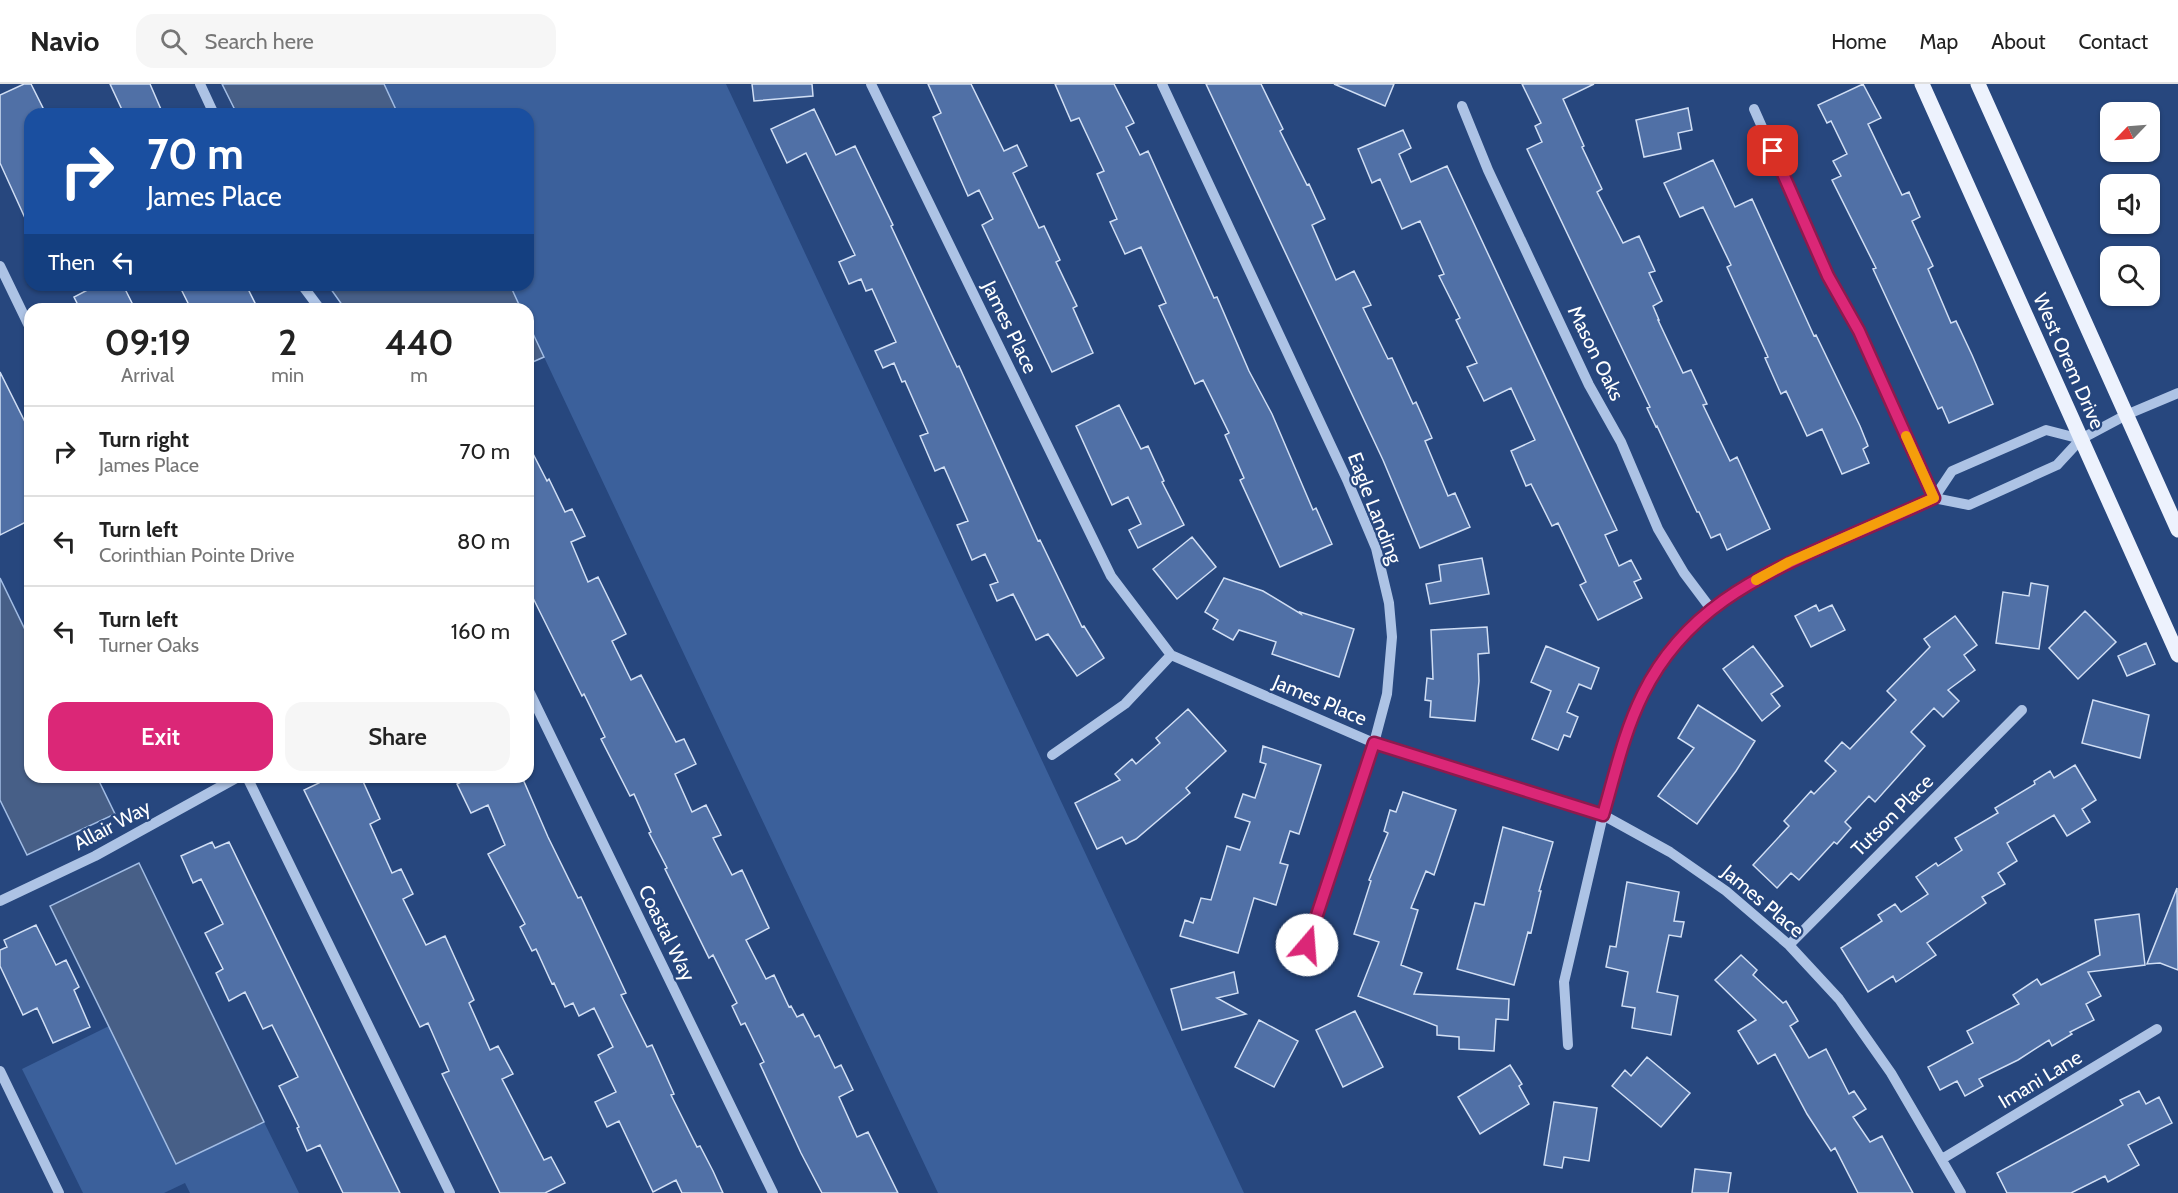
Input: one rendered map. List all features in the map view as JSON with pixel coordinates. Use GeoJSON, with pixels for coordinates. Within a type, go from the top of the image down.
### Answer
{"type":"FeatureCollection","features":[{"type":"Feature","properties":{"kind":"main road","name":"West Orem Drive"},"geometry":{"type":"LineString","coordinates":[[1922,84],[2178,655]]}},
{"type":"Feature","properties":{"kind":"main road","name":"West Orem Drive"},"geometry":{"type":"LineString","coordinates":[[1978,84],[2178,530]]}},
{"type":"Feature","properties":{"kind":"street"},"geometry":{"type":"LineString","coordinates":[[200,84],[211,108]]}},
{"type":"Feature","properties":{"kind":"street","name":"James Place"},"geometry":{"type":"LineString","coordinates":[[871,84],[1111,576],[1171,656],[1374,743],[1603,815],[1670,852],[1726,891],[1789,945],[1839,999],[1891,1072],[1961,1193]]}},
{"type":"Feature","properties":{"kind":"street","name":"Eagle Landing"},"geometry":{"type":"LineString","coordinates":[[1162,84],[1343,471],[1376,548],[1389,603],[1392,637],[1387,694],[1374,743],[1300,968]]}},
{"type":"Feature","properties":{"kind":"street","name":"Mason Oaks"},"geometry":{"type":"LineString","coordinates":[[1462,106],[1488,170],[1589,385],[1620,442],[1658,529],[1684,573],[1711,609]]}},
{"type":"Feature","properties":{"kind":"street"},"geometry":{"type":"LineString","coordinates":[[1754,109],[1828,276],[1859,331],[1934,498]]}},
{"type":"Feature","properties":{"kind":"street"},"geometry":{"type":"LineString","coordinates":[[0,266],[24,316]]}},
{"type":"Feature","properties":{"kind":"street"},"geometry":{"type":"LineString","coordinates":[[1934,498],[1969,506],[2057,465],[2081,439],[2126,415],[2178,393]]}},
{"type":"Feature","properties":{"kind":"street"},"geometry":{"type":"LineString","coordinates":[[1568,1045],[1564,982],[1603,815],[1627,731],[1644,693],[1667,654],[1711,609],[1742,587],[1789,562],[1934,498],[1952,471],[2046,430],[2081,439]]}},
{"type":"Feature","properties":{"kind":"street"},"geometry":{"type":"LineString","coordinates":[[1052,755],[1125,704],[1171,656]]}},
{"type":"Feature","properties":{"kind":"street","name":"Coastal Way"},"geometry":{"type":"LineString","coordinates":[[534,701],[773,1193]]}},
{"type":"Feature","properties":{"kind":"street","name":"Tutson Place"},"geometry":{"type":"LineString","coordinates":[[1789,945],[2022,711]]}},
{"type":"Feature","properties":{"kind":"street","name":"Allair Way"},"geometry":{"type":"LineString","coordinates":[[0,901],[95,856],[227,783]]}},
{"type":"Feature","properties":{"kind":"street"},"geometry":{"type":"LineString","coordinates":[[250,783],[450,1193]]}},
{"type":"Feature","properties":{"kind":"street","name":"Imani Lane"},"geometry":{"type":"LineString","coordinates":[[1942,1159],[2157,1029]]}},
{"type":"Feature","properties":{"kind":"street"},"geometry":{"type":"LineString","coordinates":[[0,1071],[59,1193]]}},
{"type":"Feature","properties":{"kind":"shaded area"},"geometry":{"type":"Polygon","coordinates":[[[222,84],[384,84],[395,108],[234,108],[222,84]]]}},
{"type":"Feature","properties":{"kind":"shaded area"},"geometry":{"type":"Polygon","coordinates":[[[384,84],[726,84],[1244,1193],[938,1193],[534,336],[534,303],[518,303],[513,291],[534,291],[534,108],[395,108],[384,84]]]}},
{"type":"Feature","properties":{"kind":"shaded area"},"geometry":{"type":"Polygon","coordinates":[[[332,291],[513,291],[518,303],[341,303],[332,291]]]}},
{"type":"Feature","properties":{"kind":"shaded area"},"geometry":{"type":"Polygon","coordinates":[[[534,336],[544,357],[534,361],[534,336]]]}},
{"type":"Feature","properties":{"kind":"shaded area"},"geometry":{"type":"Polygon","coordinates":[[[0,578],[24,628],[24,783],[100,783],[115,814],[27,855],[0,800],[0,578]]]}},
{"type":"Feature","properties":{"kind":"shaded area"},"geometry":{"type":"Polygon","coordinates":[[[139,863],[264,1122],[176,1164],[50,906],[139,863]]]}},
{"type":"Feature","properties":{"kind":"shaded area"},"geometry":{"type":"Polygon","coordinates":[[[109,1026],[176,1164],[264,1122],[299,1193],[190,1193],[185,1183],[164,1193],[83,1193],[22,1069],[109,1026]]]}},
{"type":"Feature","properties":{"kind":"building"},"geometry":{"type":"Polygon","coordinates":[[[24,84],[31,84],[43,108],[24,108],[24,216],[0,163],[0,95],[24,84]]]}},
{"type":"Feature","properties":{"kind":"building"},"geometry":{"type":"Polygon","coordinates":[[[110,84],[150,84],[160,108],[121,108],[110,84]]]}},
{"type":"Feature","properties":{"kind":"building"},"geometry":{"type":"Polygon","coordinates":[[[752,84],[812,84],[813,96],[754,101],[752,84]]]}},
{"type":"Feature","properties":{"kind":"building"},"geometry":{"type":"Polygon","coordinates":[[[928,84],[971,84],[1004,151],[1017,145],[1027,166],[1013,173],[1039,228],[1044,226],[1060,260],[1056,262],[1077,306],[1073,308],[1093,353],[1052,372],[982,225],[993,219],[979,190],[968,196],[933,117],[941,113],[928,84]]]}},
{"type":"Feature","properties":{"kind":"building"},"geometry":{"type":"Polygon","coordinates":[[[1055,84],[1114,84],[1134,123],[1126,127],[1140,155],[1148,151],[1214,298],[1217,297],[1249,371],[1272,414],[1313,510],[1316,508],[1332,544],[1280,567],[1240,480],[1244,478],[1225,435],[1229,433],[1203,380],[1195,384],[1159,306],[1166,303],[1141,247],[1125,254],[1110,222],[1117,219],[1097,174],[1104,171],[1079,118],[1071,121],[1055,84]]]}},
{"type":"Feature","properties":{"kind":"building"},"geometry":{"type":"Polygon","coordinates":[[[1206,84],[1261,84],[1283,129],[1280,131],[1325,219],[1312,225],[1336,280],[1354,271],[1371,305],[1363,308],[1388,359],[1392,358],[1413,404],[1416,402],[1432,438],[1425,441],[1448,496],[1455,493],[1470,527],[1420,548],[1383,460],[1206,84]]]}},
{"type":"Feature","properties":{"kind":"building"},"geometry":{"type":"Polygon","coordinates":[[[1334,84],[1394,84],[1385,106],[1334,84]]]}},
{"type":"Feature","properties":{"kind":"building"},"geometry":{"type":"Polygon","coordinates":[[[1522,84],[1594,84],[1563,99],[1602,189],[1597,192],[1623,243],[1639,236],[1655,271],[1649,273],[1662,301],[1653,306],[1658,320],[1683,373],[1691,370],[1707,404],[1703,405],[1730,461],[1737,457],[1770,529],[1727,550],[1720,534],[1711,538],[1647,408],[1650,407],[1527,149],[1542,142],[1535,126],[1541,123],[1522,84]]]}},
{"type":"Feature","properties":{"kind":"building"},"geometry":{"type":"Polygon","coordinates":[[[1863,84],[1881,118],[1868,124],[1902,195],[1909,192],[1920,217],[1912,221],[1933,266],[1928,269],[1951,323],[1956,321],[1993,404],[1949,423],[1942,407],[1938,409],[1873,269],[1876,268],[1832,180],[1841,176],[1833,161],[1847,154],[1831,121],[1827,123],[1818,105],[1863,84]]]}},
{"type":"Feature","properties":{"kind":"building"},"geometry":{"type":"Polygon","coordinates":[[[1688,108],[1692,130],[1678,133],[1681,149],[1644,157],[1636,120],[1688,108]]]}},
{"type":"Feature","properties":{"kind":"building"},"geometry":{"type":"Polygon","coordinates":[[[814,109],[836,155],[855,146],[957,367],[959,366],[1038,541],[1040,540],[1082,627],[1084,626],[1104,658],[1077,676],[1048,634],[1036,640],[1013,594],[997,601],[990,585],[998,582],[985,554],[972,560],[957,525],[968,521],[944,467],[935,471],[920,436],[928,433],[905,381],[902,382],[894,363],[883,368],[875,351],[896,342],[872,289],[866,291],[861,279],[849,284],[839,262],[855,255],[806,153],[787,163],[771,129],[814,109]]]}},
{"type":"Feature","properties":{"kind":"building"},"geometry":{"type":"Polygon","coordinates":[[[1403,130],[1411,148],[1399,154],[1411,182],[1447,166],[1617,530],[1605,535],[1619,566],[1631,560],[1641,579],[1634,582],[1642,598],[1598,620],[1580,585],[1586,582],[1558,523],[1552,526],[1531,484],[1526,486],[1511,451],[1535,440],[1511,388],[1484,401],[1467,367],[1477,363],[1456,320],[1460,318],[1439,276],[1444,274],[1420,221],[1402,229],[1380,179],[1372,183],[1358,149],[1403,130]]]}},
{"type":"Feature","properties":{"kind":"building"},"geometry":{"type":"Polygon","coordinates":[[[1713,160],[1735,207],[1752,199],[1814,336],[1816,335],[1860,426],[1868,446],[1863,449],[1869,463],[1842,474],[1822,429],[1807,436],[1786,391],[1781,394],[1765,358],[1768,357],[1727,267],[1731,265],[1703,207],[1680,217],[1664,183],[1713,160]]]}},
{"type":"Feature","properties":{"kind":"building"},"geometry":{"type":"Polygon","coordinates":[[[86,291],[126,291],[132,303],[77,303],[74,297],[86,291]]]}},
{"type":"Feature","properties":{"kind":"building"},"geometry":{"type":"Polygon","coordinates":[[[182,291],[249,291],[255,303],[188,303],[182,291]]]}},
{"type":"Feature","properties":{"kind":"building"},"geometry":{"type":"Polygon","coordinates":[[[0,372],[24,420],[24,523],[0,535],[0,372]]]}},
{"type":"Feature","properties":{"kind":"building"},"geometry":{"type":"Polygon","coordinates":[[[1119,405],[1141,449],[1148,446],[1164,481],[1162,482],[1184,525],[1138,548],[1129,530],[1141,524],[1128,497],[1112,505],[1076,426],[1119,405]]]}},
{"type":"Feature","properties":{"kind":"building"},"geometry":{"type":"Polygon","coordinates":[[[534,456],[547,481],[549,479],[565,512],[572,509],[585,536],[571,542],[588,582],[598,577],[626,634],[612,641],[631,680],[641,675],[676,742],[684,739],[696,764],[675,774],[692,812],[706,805],[721,835],[713,838],[732,875],[742,870],[769,928],[746,940],[766,979],[774,975],[789,1007],[791,1006],[797,1017],[803,1014],[815,1037],[819,1035],[835,1068],[841,1065],[853,1090],[839,1097],[857,1137],[868,1132],[898,1193],[822,1193],[760,1064],[764,1062],[745,1023],[741,1025],[732,1006],[737,1003],[713,955],[709,958],[665,869],[667,868],[649,833],[651,832],[634,794],[630,796],[601,739],[605,737],[584,694],[582,696],[534,600],[534,456]]]}},
{"type":"Feature","properties":{"kind":"building"},"geometry":{"type":"Polygon","coordinates":[[[1192,537],[1216,567],[1177,599],[1153,569],[1192,537]]]}},
{"type":"Feature","properties":{"kind":"building"},"geometry":{"type":"Polygon","coordinates":[[[1482,558],[1489,594],[1430,604],[1426,584],[1441,581],[1439,565],[1482,558]]]}},
{"type":"Feature","properties":{"kind":"building"},"geometry":{"type":"Polygon","coordinates":[[[1224,578],[1263,591],[1301,614],[1300,612],[1354,629],[1339,677],[1272,654],[1276,642],[1239,630],[1233,640],[1213,629],[1218,620],[1205,612],[1224,578]]]}},
{"type":"Feature","properties":{"kind":"building"},"geometry":{"type":"Polygon","coordinates":[[[2031,583],[2048,586],[2039,649],[1996,643],[2003,592],[2029,596],[2031,583]]]}},
{"type":"Feature","properties":{"kind":"building"},"geometry":{"type":"Polygon","coordinates":[[[1816,605],[1819,611],[1832,605],[1845,630],[1811,647],[1795,616],[1816,605]]]}},
{"type":"Feature","properties":{"kind":"building"},"geometry":{"type":"Polygon","coordinates":[[[2085,611],[2116,642],[2078,679],[2049,648],[2085,611]]]}},
{"type":"Feature","properties":{"kind":"building"},"geometry":{"type":"Polygon","coordinates":[[[1955,616],[1977,645],[1964,655],[1975,670],[1948,690],[1959,701],[1943,717],[1934,708],[1911,732],[1925,746],[1875,802],[1869,796],[1845,822],[1851,828],[1837,844],[1834,842],[1799,880],[1791,873],[1777,888],[1753,865],[1789,826],[1784,821],[1811,791],[1814,794],[1836,771],[1825,761],[1842,742],[1850,749],[1896,700],[1887,691],[1930,647],[1924,639],[1955,616]]]}},
{"type":"Feature","properties":{"kind":"building"},"geometry":{"type":"Polygon","coordinates":[[[1487,627],[1489,653],[1478,654],[1479,681],[1475,721],[1430,717],[1431,701],[1425,700],[1427,678],[1433,679],[1431,630],[1487,627]]]}},
{"type":"Feature","properties":{"kind":"building"},"geometry":{"type":"Polygon","coordinates":[[[2146,643],[2155,664],[2127,676],[2118,656],[2146,643]]]}},
{"type":"Feature","properties":{"kind":"building"},"geometry":{"type":"Polygon","coordinates":[[[1546,646],[1599,668],[1591,689],[1579,684],[1567,712],[1578,717],[1570,737],[1564,735],[1558,750],[1532,739],[1551,691],[1531,682],[1546,646]]]}},
{"type":"Feature","properties":{"kind":"building"},"geometry":{"type":"Polygon","coordinates":[[[1753,646],[1783,686],[1771,694],[1780,706],[1762,721],[1723,669],[1753,646]]]}},
{"type":"Feature","properties":{"kind":"building"},"geometry":{"type":"Polygon","coordinates":[[[2093,700],[2149,715],[2140,758],[2082,743],[2093,700]]]}},
{"type":"Feature","properties":{"kind":"building"},"geometry":{"type":"Polygon","coordinates":[[[1698,705],[1755,741],[1697,824],[1658,796],[1694,748],[1678,738],[1698,705]]]}},
{"type":"Feature","properties":{"kind":"building"},"geometry":{"type":"Polygon","coordinates":[[[1188,709],[1226,751],[1186,788],[1190,793],[1136,839],[1126,844],[1122,837],[1097,849],[1075,803],[1120,780],[1115,774],[1132,759],[1136,764],[1160,743],[1156,738],[1188,709]]]}},
{"type":"Feature","properties":{"kind":"building"},"geometry":{"type":"Polygon","coordinates":[[[1263,746],[1321,765],[1299,834],[1290,831],[1280,863],[1288,865],[1276,905],[1254,898],[1238,953],[1180,936],[1185,920],[1193,923],[1201,898],[1211,900],[1227,846],[1240,850],[1250,822],[1235,817],[1243,794],[1255,798],[1266,764],[1260,762],[1263,746]]]}},
{"type":"Feature","properties":{"kind":"building"},"geometry":{"type":"Polygon","coordinates":[[[2075,765],[2096,800],[2082,809],[2090,822],[2067,836],[2054,815],[2007,843],[2017,861],[1998,873],[2005,884],[1982,897],[1986,903],[1927,943],[1936,955],[1896,982],[1893,976],[1868,992],[1841,948],[1882,921],[1878,915],[1895,904],[1901,912],[1928,894],[1916,877],[1936,863],[1938,866],[1962,850],[1955,838],[1998,813],[1995,808],[2035,784],[2034,781],[2050,771],[2054,778],[2075,765]]]}},
{"type":"Feature","properties":{"kind":"building"},"geometry":{"type":"Polygon","coordinates":[[[319,783],[364,783],[380,819],[370,824],[392,873],[401,869],[413,894],[403,899],[426,945],[445,936],[474,1000],[469,1003],[490,1050],[498,1046],[513,1074],[502,1079],[544,1160],[551,1157],[565,1183],[545,1193],[500,1193],[442,1074],[449,1071],[428,1023],[420,1027],[304,790],[319,783]]]}},
{"type":"Feature","properties":{"kind":"building"},"geometry":{"type":"Polygon","coordinates":[[[525,783],[548,837],[578,898],[581,897],[626,993],[621,995],[647,1047],[652,1045],[674,1094],[671,1095],[723,1193],[682,1193],[676,1180],[653,1192],[619,1121],[607,1127],[595,1102],[616,1092],[598,1055],[613,1047],[594,1008],[579,1016],[573,1003],[565,1007],[536,949],[532,951],[520,927],[525,924],[488,854],[505,845],[488,805],[471,813],[457,784],[525,783]]]}},
{"type":"Feature","properties":{"kind":"building"},"geometry":{"type":"Polygon","coordinates":[[[1403,792],[1456,810],[1434,875],[1426,871],[1411,908],[1418,910],[1401,965],[1422,973],[1414,994],[1509,999],[1508,1020],[1496,1019],[1494,1051],[1459,1049],[1459,1037],[1437,1035],[1437,1026],[1358,996],[1379,942],[1354,934],[1371,881],[1369,880],[1388,833],[1384,831],[1390,810],[1396,812],[1403,792]]]}},
{"type":"Feature","properties":{"kind":"building"},"geometry":{"type":"Polygon","coordinates":[[[1503,827],[1553,842],[1539,891],[1541,891],[1531,933],[1528,932],[1514,985],[1457,969],[1475,903],[1484,905],[1503,827]]]}},
{"type":"Feature","properties":{"kind":"building"},"geometry":{"type":"Polygon","coordinates":[[[212,842],[215,848],[229,842],[400,1193],[343,1193],[320,1145],[307,1151],[297,1128],[299,1127],[279,1086],[298,1077],[272,1025],[263,1029],[245,992],[229,1001],[216,973],[223,969],[205,933],[223,924],[201,879],[193,883],[181,856],[212,842]]]}},
{"type":"Feature","properties":{"kind":"building"},"geometry":{"type":"Polygon","coordinates":[[[1627,882],[1679,892],[1674,921],[1684,922],[1681,937],[1669,935],[1657,992],[1678,996],[1671,1035],[1632,1028],[1635,1008],[1622,1006],[1628,972],[1606,967],[1610,946],[1616,947],[1627,882]]]}},
{"type":"Feature","properties":{"kind":"building"},"geometry":{"type":"Polygon","coordinates":[[[2177,888],[2178,970],[2160,963],[2147,964],[2177,888]]]}},
{"type":"Feature","properties":{"kind":"building"},"geometry":{"type":"Polygon","coordinates":[[[2139,914],[2145,965],[2088,972],[2101,996],[2086,1004],[2094,1020],[2070,1032],[2072,1034],[2052,1046],[2049,1040],[2018,1060],[1979,1079],[1983,1086],[1965,1096],[1957,1081],[1940,1090],[1928,1067],[1973,1043],[1967,1031],[2019,1004],[2013,995],[2037,979],[2041,985],[2100,955],[2095,920],[2139,914]]]}},
{"type":"Feature","properties":{"kind":"building"},"geometry":{"type":"Polygon","coordinates":[[[36,925],[56,965],[66,960],[79,987],[74,990],[90,1027],[53,1043],[37,1008],[23,1015],[0,966],[0,950],[7,947],[4,940],[36,925]]]}},
{"type":"Feature","properties":{"kind":"building"},"geometry":{"type":"Polygon","coordinates":[[[1741,955],[1757,970],[1753,975],[1783,1003],[1786,1001],[1798,1021],[1790,1026],[1809,1058],[1826,1049],[1849,1094],[1854,1091],[1866,1109],[1853,1117],[1870,1142],[1882,1136],[1913,1193],[1858,1193],[1835,1148],[1831,1151],[1807,1114],[1775,1054],[1758,1064],[1738,1031],[1756,1020],[1715,980],[1741,955]]]}},
{"type":"Feature","properties":{"kind":"building"},"geometry":{"type":"Polygon","coordinates":[[[1234,972],[1238,993],[1217,998],[1246,1014],[1182,1030],[1171,989],[1234,972]]]}},
{"type":"Feature","properties":{"kind":"building"},"geometry":{"type":"Polygon","coordinates":[[[1355,1011],[1383,1067],[1343,1087],[1316,1030],[1355,1011]]]}},
{"type":"Feature","properties":{"kind":"building"},"geometry":{"type":"Polygon","coordinates":[[[1259,1020],[1298,1041],[1274,1087],[1235,1067],[1259,1020]]]}},
{"type":"Feature","properties":{"kind":"building"},"geometry":{"type":"Polygon","coordinates":[[[1647,1057],[1690,1093],[1661,1127],[1612,1086],[1625,1070],[1631,1076],[1647,1057]]]}},
{"type":"Feature","properties":{"kind":"building"},"geometry":{"type":"Polygon","coordinates":[[[1510,1065],[1522,1084],[1519,1086],[1529,1104],[1480,1134],[1458,1097],[1510,1065]]]}},
{"type":"Feature","properties":{"kind":"building"},"geometry":{"type":"Polygon","coordinates":[[[2139,1091],[2146,1104],[2159,1097],[2172,1123],[2128,1145],[2139,1165],[2108,1182],[2105,1176],[2071,1193],[2007,1193],[1997,1173],[2123,1105],[2120,1100],[2139,1091]]]}},
{"type":"Feature","properties":{"kind":"building"},"geometry":{"type":"Polygon","coordinates":[[[1554,1102],[1597,1108],[1589,1161],[1564,1157],[1562,1168],[1544,1165],[1554,1102]]]}},
{"type":"Feature","properties":{"kind":"building"},"geometry":{"type":"Polygon","coordinates":[[[1695,1169],[1731,1173],[1728,1193],[1692,1193],[1695,1169]]]}},
{"type":"Feature","properties":{"kind":"slow traffic"},"geometry":{"type":"LineString","coordinates":[[1756,580],[1789,562],[1934,498],[1906,436]]}},
{"type":"Feature","properties":{"kind":"route"},"geometry":{"type":"LineString","coordinates":[[1307,945],[1374,743],[1603,815],[1627,731],[1644,693],[1667,654],[1711,609],[1742,587],[1789,562],[1934,498],[1859,331],[1828,276],[1773,151]]}}]}
